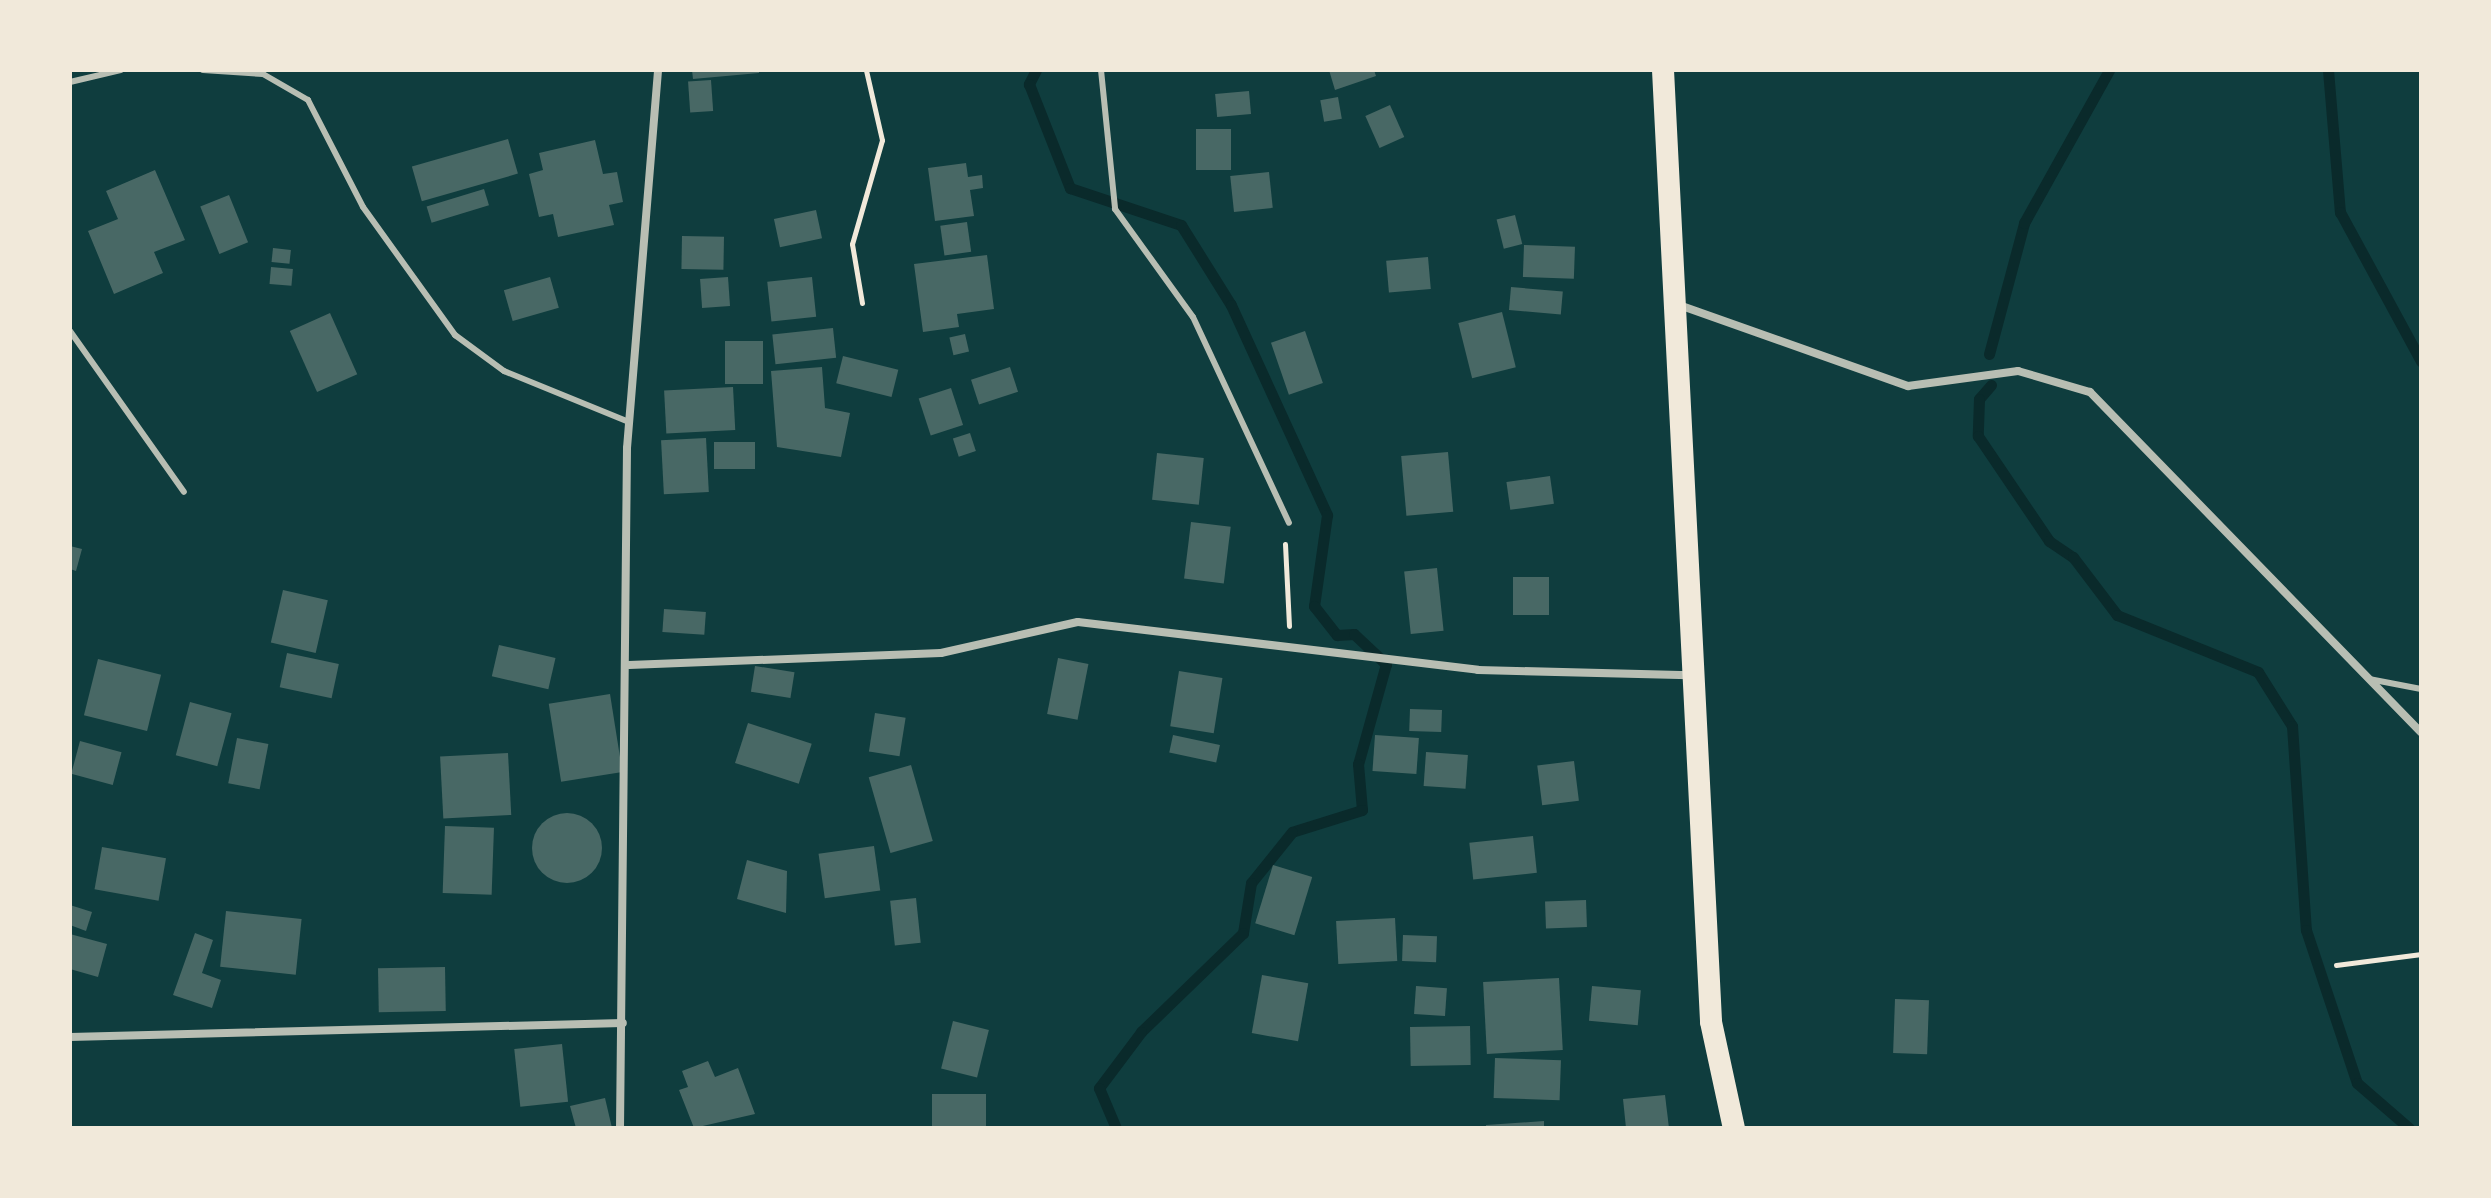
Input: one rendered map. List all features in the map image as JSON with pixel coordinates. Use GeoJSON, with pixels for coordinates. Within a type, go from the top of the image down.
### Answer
{"type":"FeatureCollection","features":[{"type":"Feature","properties":{"kind":"highway"},"geometry":{"type":"LineString","coordinates":[[1663,70],[1691,675],[1711,1022],[1734,1128]]}},
{"type":"Feature","properties":{"kind":"street"},"geometry":{"type":"LineString","coordinates":[[620,1128],[629,665],[629,422],[658,70]]}},
{"type":"Feature","properties":{"kind":"street"},"geometry":{"type":"LineString","coordinates":[[1674,303],[1908,386],[2018,371],[2090,392],[2421,732]]}},
{"type":"Feature","properties":{"kind":"street"},"geometry":{"type":"LineString","coordinates":[[629,665],[941,653],[1078,622],[1478,670],[1691,675]]}},
{"type":"Feature","properties":{"kind":"street"},"geometry":{"type":"LineString","coordinates":[[70,1037],[623,1023]]}},
{"type":"Feature","properties":{"kind":"lane"},"geometry":{"type":"LineString","coordinates":[[70,82],[121,70]]}},
{"type":"Feature","properties":{"kind":"lane"},"geometry":{"type":"LineString","coordinates":[[203,70],[263,74],[308,100],[363,207],[455,335],[504,371],[629,422]]}},
{"type":"Feature","properties":{"kind":"lane"},"geometry":{"type":"LineString","coordinates":[[1101,70],[1115,209],[1193,317],[1289,523]]}},
{"type":"Feature","properties":{"kind":"lane"},"geometry":{"type":"LineString","coordinates":[[70,331],[184,492]]}},
{"type":"Feature","properties":{"kind":"lane"},"geometry":{"type":"LineString","coordinates":[[2369,679],[2421,689]]}},
{"type":"Feature","properties":{"kind":"path"},"geometry":{"type":"LineString","coordinates":[[862,303],[852,244],[882,140],[866,70]]}},
{"type":"Feature","properties":{"kind":"path"},"geometry":{"type":"LineString","coordinates":[[1288,645],[1289,523]]}},
{"type":"Feature","properties":{"kind":"path"},"geometry":{"type":"LineString","coordinates":[[2336,965],[2421,954]]}},
{"type":"Feature","properties":{"kind":"building"},"geometry":{"type":"Polygon","coordinates":[[[692,70],[759,70],[759,73],[693,79],[692,70]]]}},
{"type":"Feature","properties":{"kind":"building"},"geometry":{"type":"Polygon","coordinates":[[[1329,70],[1374,70],[1376,76],[1335,90],[1329,70]]]}},
{"type":"Feature","properties":{"kind":"building"},"geometry":{"type":"Polygon","coordinates":[[[711,80],[713,111],[690,113],[688,82],[711,80]]]}},
{"type":"Feature","properties":{"kind":"building"},"geometry":{"type":"Polygon","coordinates":[[[1249,91],[1251,114],[1217,117],[1215,94],[1249,91]]]}},
{"type":"Feature","properties":{"kind":"building"},"geometry":{"type":"Polygon","coordinates":[[[1338,97],[1342,119],[1324,122],[1320,100],[1338,97]]]}},
{"type":"Feature","properties":{"kind":"building"},"geometry":{"type":"Polygon","coordinates":[[[1390,105],[1404,137],[1380,148],[1365,116],[1390,105]]]}},
{"type":"Feature","properties":{"kind":"building"},"geometry":{"type":"Polygon","coordinates":[[[1196,129],[1231,129],[1231,170],[1196,170],[1196,129]]]}},
{"type":"Feature","properties":{"kind":"building"},"geometry":{"type":"Polygon","coordinates":[[[508,139],[518,174],[422,201],[412,167],[508,139]]]}},
{"type":"Feature","properties":{"kind":"building"},"geometry":{"type":"Polygon","coordinates":[[[595,140],[603,174],[617,172],[623,202],[609,205],[614,225],[558,237],[553,214],[539,217],[529,174],[543,170],[539,153],[595,140]]]}},
{"type":"Feature","properties":{"kind":"building"},"geometry":{"type":"Polygon","coordinates":[[[966,163],[968,177],[982,175],[983,188],[970,190],[974,216],[935,221],[928,168],[966,163]]]}},
{"type":"Feature","properties":{"kind":"building"},"geometry":{"type":"Polygon","coordinates":[[[155,170],[185,240],[154,252],[163,273],[114,294],[88,231],[118,219],[106,191],[155,170]]]}},
{"type":"Feature","properties":{"kind":"building"},"geometry":{"type":"Polygon","coordinates":[[[1269,172],[1273,208],[1234,212],[1230,176],[1269,172]]]}},
{"type":"Feature","properties":{"kind":"building"},"geometry":{"type":"Polygon","coordinates":[[[484,189],[489,205],[432,223],[427,207],[484,189]]]}},
{"type":"Feature","properties":{"kind":"building"},"geometry":{"type":"Polygon","coordinates":[[[229,195],[248,242],[219,254],[200,207],[229,195]]]}},
{"type":"Feature","properties":{"kind":"building"},"geometry":{"type":"Polygon","coordinates":[[[816,210],[822,238],[780,247],[774,219],[816,210]]]}},
{"type":"Feature","properties":{"kind":"building"},"geometry":{"type":"Polygon","coordinates":[[[1515,215],[1522,244],[1504,249],[1497,220],[1515,215]]]}},
{"type":"Feature","properties":{"kind":"building"},"geometry":{"type":"Polygon","coordinates":[[[967,222],[971,252],[944,255],[940,226],[967,222]]]}},
{"type":"Feature","properties":{"kind":"building"},"geometry":{"type":"Polygon","coordinates":[[[682,236],[724,237],[723,270],[681,269],[682,236]]]}},
{"type":"Feature","properties":{"kind":"building"},"geometry":{"type":"Polygon","coordinates":[[[1524,245],[1575,247],[1574,279],[1523,277],[1524,245]]]}},
{"type":"Feature","properties":{"kind":"building"},"geometry":{"type":"Polygon","coordinates":[[[273,248],[291,250],[289,264],[272,262],[273,248]]]}},
{"type":"Feature","properties":{"kind":"building"},"geometry":{"type":"Polygon","coordinates":[[[987,255],[994,309],[957,314],[959,327],[923,332],[914,264],[987,255]]]}},
{"type":"Feature","properties":{"kind":"building"},"geometry":{"type":"Polygon","coordinates":[[[1428,257],[1431,289],[1389,293],[1386,261],[1428,257]]]}},
{"type":"Feature","properties":{"kind":"building"},"geometry":{"type":"Polygon","coordinates":[[[271,267],[293,269],[291,286],[270,284],[271,267]]]}},
{"type":"Feature","properties":{"kind":"building"},"geometry":{"type":"Polygon","coordinates":[[[550,277],[559,308],[513,321],[504,290],[550,277]]]}},
{"type":"Feature","properties":{"kind":"building"},"geometry":{"type":"Polygon","coordinates":[[[728,277],[730,306],[702,308],[700,279],[728,277]]]}},
{"type":"Feature","properties":{"kind":"building"},"geometry":{"type":"Polygon","coordinates":[[[812,277],[816,317],[771,321],[767,282],[812,277]]]}},
{"type":"Feature","properties":{"kind":"building"},"geometry":{"type":"Polygon","coordinates":[[[1511,287],[1563,292],[1561,314],[1509,310],[1511,287]]]}},
{"type":"Feature","properties":{"kind":"building"},"geometry":{"type":"Polygon","coordinates":[[[1502,312],[1516,367],[1472,378],[1458,323],[1502,312]]]}},
{"type":"Feature","properties":{"kind":"building"},"geometry":{"type":"Polygon","coordinates":[[[330,313],[357,374],[317,392],[290,331],[330,313]]]}},
{"type":"Feature","properties":{"kind":"building"},"geometry":{"type":"Polygon","coordinates":[[[833,328],[836,358],[775,364],[772,334],[833,328]]]}},
{"type":"Feature","properties":{"kind":"building"},"geometry":{"type":"Polygon","coordinates":[[[1305,331],[1323,383],[1289,395],[1271,343],[1305,331]]]}},
{"type":"Feature","properties":{"kind":"building"},"geometry":{"type":"Polygon","coordinates":[[[965,334],[969,352],[953,355],[949,338],[965,334]]]}},
{"type":"Feature","properties":{"kind":"building"},"geometry":{"type":"Polygon","coordinates":[[[725,341],[763,341],[763,384],[725,384],[725,341]]]}},
{"type":"Feature","properties":{"kind":"building"},"geometry":{"type":"Polygon","coordinates":[[[843,356],[898,370],[892,397],[836,383],[843,356]]]}},
{"type":"Feature","properties":{"kind":"building"},"geometry":{"type":"Polygon","coordinates":[[[822,367],[825,408],[850,413],[841,457],[777,447],[771,371],[822,367]]]}},
{"type":"Feature","properties":{"kind":"building"},"geometry":{"type":"Polygon","coordinates":[[[1010,367],[1018,392],[979,404],[971,380],[1010,367]]]}},
{"type":"Feature","properties":{"kind":"building"},"geometry":{"type":"Polygon","coordinates":[[[733,387],[735,430],[666,434],[664,391],[733,387]]]}},
{"type":"Feature","properties":{"kind":"building"},"geometry":{"type":"Polygon","coordinates":[[[951,388],[963,425],[931,436],[919,399],[951,388]]]}},
{"type":"Feature","properties":{"kind":"building"},"geometry":{"type":"Polygon","coordinates":[[[970,433],[976,451],[959,457],[953,439],[970,433]]]}},
{"type":"Feature","properties":{"kind":"building"},"geometry":{"type":"Polygon","coordinates":[[[706,438],[709,492],[664,494],[661,440],[706,438]]]}},
{"type":"Feature","properties":{"kind":"building"},"geometry":{"type":"Polygon","coordinates":[[[714,442],[755,442],[755,469],[714,469],[714,442]]]}},
{"type":"Feature","properties":{"kind":"building"},"geometry":{"type":"Polygon","coordinates":[[[1448,452],[1453,512],[1406,516],[1401,456],[1448,452]]]}},
{"type":"Feature","properties":{"kind":"building"},"geometry":{"type":"Polygon","coordinates":[[[1157,453],[1204,458],[1199,505],[1152,500],[1157,453]]]}},
{"type":"Feature","properties":{"kind":"building"},"geometry":{"type":"Polygon","coordinates":[[[1550,476],[1554,504],[1510,510],[1506,482],[1550,476]]]}},
{"type":"Feature","properties":{"kind":"building"},"geometry":{"type":"Polygon","coordinates":[[[1191,522],[1231,527],[1224,583],[1184,579],[1191,522]]]}},
{"type":"Feature","properties":{"kind":"building"},"geometry":{"type":"Polygon","coordinates":[[[70,546],[82,549],[76,571],[70,569],[70,546]]]}},
{"type":"Feature","properties":{"kind":"building"},"geometry":{"type":"Polygon","coordinates":[[[1437,568],[1444,631],[1411,634],[1404,571],[1437,568]]]}},
{"type":"Feature","properties":{"kind":"building"},"geometry":{"type":"Polygon","coordinates":[[[1513,577],[1549,577],[1549,615],[1513,615],[1513,577]]]}},
{"type":"Feature","properties":{"kind":"building"},"geometry":{"type":"Polygon","coordinates":[[[283,590],[328,600],[316,653],[271,643],[283,590]]]}},
{"type":"Feature","properties":{"kind":"building"},"geometry":{"type":"Polygon","coordinates":[[[664,609],[706,612],[704,635],[662,632],[664,609]]]}},
{"type":"Feature","properties":{"kind":"building"},"geometry":{"type":"Polygon","coordinates":[[[499,645],[556,658],[548,689],[492,676],[499,645]]]}},
{"type":"Feature","properties":{"kind":"building"},"geometry":{"type":"Polygon","coordinates":[[[287,653],[339,664],[332,698],[280,687],[287,653]]]}},
{"type":"Feature","properties":{"kind":"building"},"geometry":{"type":"Polygon","coordinates":[[[1058,658],[1088,664],[1078,720],[1047,714],[1058,658]]]}},
{"type":"Feature","properties":{"kind":"building"},"geometry":{"type":"Polygon","coordinates":[[[98,659],[161,675],[147,731],[84,715],[98,659]]]}},
{"type":"Feature","properties":{"kind":"building"},"geometry":{"type":"Polygon","coordinates":[[[755,666],[795,672],[790,698],[751,692],[755,666]]]}},
{"type":"Feature","properties":{"kind":"building"},"geometry":{"type":"Polygon","coordinates":[[[1179,671],[1222,678],[1214,733],[1170,726],[1179,671]]]}},
{"type":"Feature","properties":{"kind":"building"},"geometry":{"type":"Polygon","coordinates":[[[610,694],[622,772],[561,782],[549,704],[610,694]]]}},
{"type":"Feature","properties":{"kind":"building"},"geometry":{"type":"Polygon","coordinates":[[[190,702],[232,713],[217,766],[176,755],[190,702]]]}},
{"type":"Feature","properties":{"kind":"building"},"geometry":{"type":"Polygon","coordinates":[[[1410,709],[1442,710],[1441,732],[1409,731],[1410,709]]]}},
{"type":"Feature","properties":{"kind":"building"},"geometry":{"type":"Polygon","coordinates":[[[875,713],[906,718],[900,756],[869,752],[875,713]]]}},
{"type":"Feature","properties":{"kind":"building"},"geometry":{"type":"Polygon","coordinates":[[[748,723],[812,744],[799,784],[735,763],[748,723]]]}},
{"type":"Feature","properties":{"kind":"building"},"geometry":{"type":"Polygon","coordinates":[[[1173,735],[1220,745],[1216,763],[1169,753],[1173,735]]]}},
{"type":"Feature","properties":{"kind":"building"},"geometry":{"type":"Polygon","coordinates":[[[1375,735],[1419,738],[1416,774],[1372,771],[1375,735]]]}},
{"type":"Feature","properties":{"kind":"building"},"geometry":{"type":"Polygon","coordinates":[[[237,738],[268,744],[260,789],[228,783],[237,738]]]}},
{"type":"Feature","properties":{"kind":"building"},"geometry":{"type":"Polygon","coordinates":[[[80,741],[122,752],[113,785],[71,774],[80,741]]]}},
{"type":"Feature","properties":{"kind":"building"},"geometry":{"type":"Polygon","coordinates":[[[1426,752],[1468,755],[1466,789],[1424,786],[1426,752]]]}},
{"type":"Feature","properties":{"kind":"building"},"geometry":{"type":"Polygon","coordinates":[[[508,753],[511,815],[443,818],[440,757],[508,753]]]}},
{"type":"Feature","properties":{"kind":"building"},"geometry":{"type":"Polygon","coordinates":[[[1574,761],[1579,801],[1542,805],[1537,766],[1574,761]]]}},
{"type":"Feature","properties":{"kind":"building"},"geometry":{"type":"Polygon","coordinates":[[[911,765],[933,841],[890,853],[869,777],[911,765]]]}},
{"type":"Feature","properties":{"kind":"building"},"geometry":{"type":"Polygon","coordinates":[[[567,813],[592,823],[602,848],[592,873],[567,883],[542,873],[532,848],[542,823],[567,813]]]}},
{"type":"Feature","properties":{"kind":"building"},"geometry":{"type":"Polygon","coordinates":[[[445,826],[494,828],[492,895],[443,893],[445,826]]]}},
{"type":"Feature","properties":{"kind":"building"},"geometry":{"type":"Polygon","coordinates":[[[1533,836],[1537,873],[1473,879],[1469,843],[1533,836]]]}},
{"type":"Feature","properties":{"kind":"building"},"geometry":{"type":"Polygon","coordinates":[[[874,846],[880,891],[825,898],[819,854],[874,846]]]}},
{"type":"Feature","properties":{"kind":"building"},"geometry":{"type":"Polygon","coordinates":[[[102,847],[166,858],[159,901],[95,889],[102,847]]]}},
{"type":"Feature","properties":{"kind":"building"},"geometry":{"type":"Polygon","coordinates":[[[747,860],[787,871],[786,913],[737,899],[747,860]]]}},
{"type":"Feature","properties":{"kind":"building"},"geometry":{"type":"Polygon","coordinates":[[[1273,865],[1312,877],[1294,935],[1255,923],[1273,865]]]}},
{"type":"Feature","properties":{"kind":"building"},"geometry":{"type":"Polygon","coordinates":[[[916,898],[921,943],[895,945],[890,901],[916,898]]]}},
{"type":"Feature","properties":{"kind":"building"},"geometry":{"type":"Polygon","coordinates":[[[1586,900],[1587,927],[1546,928],[1545,901],[1586,900]]]}},
{"type":"Feature","properties":{"kind":"building"},"geometry":{"type":"Polygon","coordinates":[[[70,905],[92,912],[86,931],[70,925],[70,905]]]}},
{"type":"Feature","properties":{"kind":"building"},"geometry":{"type":"Polygon","coordinates":[[[226,911],[302,919],[296,975],[220,967],[226,911]]]}},
{"type":"Feature","properties":{"kind":"building"},"geometry":{"type":"Polygon","coordinates":[[[1395,918],[1397,961],[1338,964],[1336,921],[1395,918]]]}},
{"type":"Feature","properties":{"kind":"building"},"geometry":{"type":"Polygon","coordinates":[[[195,933],[213,940],[202,973],[221,980],[212,1008],[173,995],[195,933]]]}},
{"type":"Feature","properties":{"kind":"building"},"geometry":{"type":"Polygon","coordinates":[[[70,934],[107,944],[98,977],[70,969],[70,934]]]}},
{"type":"Feature","properties":{"kind":"building"},"geometry":{"type":"Polygon","coordinates":[[[1403,935],[1437,936],[1436,962],[1402,961],[1403,935]]]}},
{"type":"Feature","properties":{"kind":"building"},"geometry":{"type":"Polygon","coordinates":[[[445,967],[446,1011],[379,1012],[378,968],[445,967]]]}},
{"type":"Feature","properties":{"kind":"building"},"geometry":{"type":"Polygon","coordinates":[[[1262,975],[1308,983],[1298,1041],[1252,1033],[1262,975]]]}},
{"type":"Feature","properties":{"kind":"building"},"geometry":{"type":"Polygon","coordinates":[[[1559,978],[1563,1050],[1487,1054],[1483,982],[1559,978]]]}},
{"type":"Feature","properties":{"kind":"building"},"geometry":{"type":"Polygon","coordinates":[[[1416,986],[1447,988],[1445,1016],[1414,1014],[1416,986]]]}},
{"type":"Feature","properties":{"kind":"building"},"geometry":{"type":"Polygon","coordinates":[[[1592,986],[1641,990],[1638,1025],[1589,1021],[1592,986]]]}},
{"type":"Feature","properties":{"kind":"building"},"geometry":{"type":"Polygon","coordinates":[[[1895,999],[1929,1000],[1927,1054],[1893,1053],[1895,999]]]}},
{"type":"Feature","properties":{"kind":"building"},"geometry":{"type":"Polygon","coordinates":[[[953,1021],[989,1030],[977,1077],[941,1069],[953,1021]]]}},
{"type":"Feature","properties":{"kind":"building"},"geometry":{"type":"Polygon","coordinates":[[[1470,1026],[1471,1065],[1411,1066],[1410,1027],[1470,1026]]]}},
{"type":"Feature","properties":{"kind":"building"},"geometry":{"type":"Polygon","coordinates":[[[562,1044],[568,1102],[520,1107],[514,1049],[562,1044]]]}},
{"type":"Feature","properties":{"kind":"building"},"geometry":{"type":"Polygon","coordinates":[[[1495,1058],[1561,1060],[1560,1100],[1494,1098],[1495,1058]]]}},
{"type":"Feature","properties":{"kind":"building"},"geometry":{"type":"Polygon","coordinates":[[[708,1061],[715,1077],[738,1068],[755,1114],[694,1128],[679,1090],[688,1087],[682,1071],[708,1061]]]}},
{"type":"Feature","properties":{"kind":"building"},"geometry":{"type":"Polygon","coordinates":[[[932,1094],[986,1094],[986,1128],[932,1128],[932,1094]]]}},
{"type":"Feature","properties":{"kind":"building"},"geometry":{"type":"Polygon","coordinates":[[[1665,1095],[1669,1128],[1626,1128],[1623,1099],[1665,1095]]]}},
{"type":"Feature","properties":{"kind":"building"},"geometry":{"type":"Polygon","coordinates":[[[605,1098],[612,1128],[576,1128],[570,1106],[605,1098]]]}},
{"type":"Feature","properties":{"kind":"building"},"geometry":{"type":"Polygon","coordinates":[[[1544,1121],[1544,1128],[1486,1128],[1486,1125],[1544,1121]]]}},
{"type":"Feature","properties":{"kind":"waterway"},"geometry":{"type":"LineString","coordinates":[[1036,70],[1029,84],[1070,188],[1181,225],[1231,305],[1327,515],[1314,606],[1337,635],[1354,634],[1386,664],[1358,764],[1362,810],[1292,832],[1251,883],[1243,933],[1141,1032],[1099,1088],[1116,1128]]}},
{"type":"Feature","properties":{"kind":"waterway"},"geometry":{"type":"LineString","coordinates":[[1989,354],[2024,223],[2109,70]]}},
{"type":"Feature","properties":{"kind":"waterway"},"geometry":{"type":"LineString","coordinates":[[2328,70],[2340,212],[2421,361]]}},
{"type":"Feature","properties":{"kind":"waterway"},"geometry":{"type":"LineString","coordinates":[[1991,385],[1979,399],[1978,436],[2049,541],[2073,557],[2117,615],[2258,672],[2292,726],[2306,930],[2357,1083],[2409,1128]]}}]}
